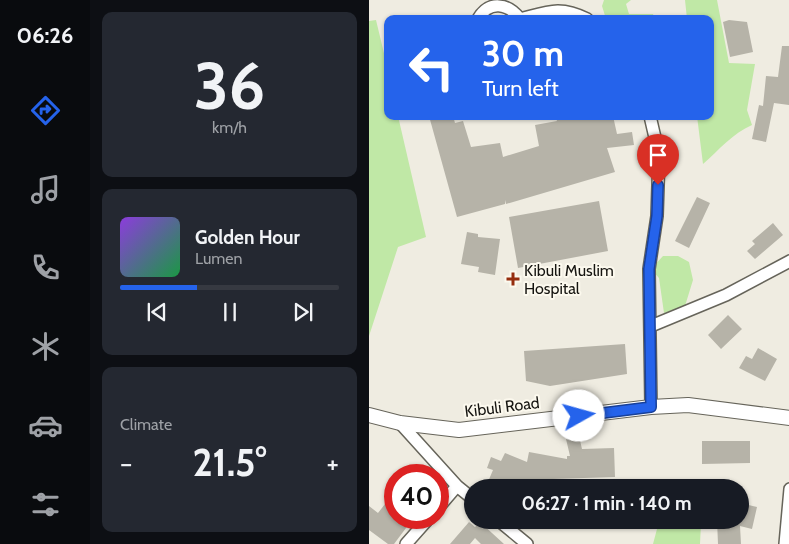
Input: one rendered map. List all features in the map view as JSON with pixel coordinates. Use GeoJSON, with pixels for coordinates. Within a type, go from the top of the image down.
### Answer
{"type":"FeatureCollection","features":[{"type":"Feature","properties":{"kind":"street"},"geometry":{"type":"LineString","coordinates":[[480,15],[482,10],[496,4],[511,7],[517,15]]}},
{"type":"Feature","properties":{"kind":"street"},"geometry":{"type":"LineString","coordinates":[[535,15],[553,10],[580,15]]}},
{"type":"Feature","properties":{"kind":"street"},"geometry":{"type":"LineString","coordinates":[[651,120],[659,155],[657,216],[649,269],[651,407]]}},
{"type":"Feature","properties":{"kind":"street"},"geometry":{"type":"LineString","coordinates":[[651,326],[726,296],[789,261]]}},
{"type":"Feature","properties":{"kind":"street","name":"Kibuli Road"},"geometry":{"type":"LineString","coordinates":[[369,415],[400,423],[459,430],[651,407],[688,405],[789,418]]}},
{"type":"Feature","properties":{"kind":"street"},"geometry":{"type":"LineString","coordinates":[[400,423],[464,492]]}},
{"type":"Feature","properties":{"kind":"street"},"geometry":{"type":"LineString","coordinates":[[449,495],[457,486]]}},
{"type":"Feature","properties":{"kind":"street"},"geometry":{"type":"LineString","coordinates":[[785,544],[789,489]]}},
{"type":"Feature","properties":{"kind":"street"},"geometry":{"type":"LineString","coordinates":[[406,544],[419,529]]}},
{"type":"Feature","properties":{"kind":"street"},"geometry":{"type":"LineString","coordinates":[[509,529],[527,544]]}},
{"type":"Feature","properties":{"kind":"green space"},"geometry":{"type":"Polygon","coordinates":[[[604,0],[631,0],[626,4],[629,14],[653,15],[605,15],[602,6],[604,0]]]}},
{"type":"Feature","properties":{"kind":"green space"},"geometry":{"type":"Polygon","coordinates":[[[685,0],[717,0],[729,63],[755,64],[747,110],[752,125],[732,137],[703,164],[698,120],[714,120],[714,15],[687,15],[685,0]]]}},
{"type":"Feature","properties":{"kind":"green space"},"geometry":{"type":"Polygon","coordinates":[[[376,20],[384,53],[384,120],[399,120],[426,237],[398,247],[369,336],[369,21],[376,20]]]}},
{"type":"Feature","properties":{"kind":"green space"},"geometry":{"type":"Polygon","coordinates":[[[663,256],[678,256],[689,262],[693,280],[685,306],[664,313],[659,278],[651,269],[663,256]]]}},
{"type":"Feature","properties":{"kind":"green space"},"geometry":{"type":"Polygon","coordinates":[[[657,529],[701,529],[700,544],[653,544],[657,529]]]}},
{"type":"Feature","properties":{"kind":"building"},"geometry":{"type":"Polygon","coordinates":[[[729,20],[747,22],[753,52],[730,57],[723,22],[729,20]]]}},
{"type":"Feature","properties":{"kind":"building"},"geometry":{"type":"Polygon","coordinates":[[[782,46],[790,46],[790,105],[774,103],[766,142],[752,139],[759,105],[763,106],[766,76],[778,77],[782,46]]]}},
{"type":"Feature","properties":{"kind":"building"},"geometry":{"type":"Polygon","coordinates":[[[430,120],[454,120],[455,123],[463,121],[471,147],[500,143],[503,157],[539,146],[535,125],[557,120],[614,120],[617,134],[632,132],[634,145],[607,148],[615,172],[506,204],[506,200],[505,204],[457,217],[430,120]]]}},
{"type":"Feature","properties":{"kind":"building"},"geometry":{"type":"Polygon","coordinates":[[[697,197],[710,203],[689,248],[675,241],[697,197]]]}},
{"type":"Feature","properties":{"kind":"building"},"geometry":{"type":"Polygon","coordinates":[[[599,201],[608,251],[518,268],[509,217],[599,201]]]}},
{"type":"Feature","properties":{"kind":"building"},"geometry":{"type":"Polygon","coordinates":[[[773,223],[783,235],[755,259],[747,251],[755,244],[752,241],[773,223]]]}},
{"type":"Feature","properties":{"kind":"building"},"geometry":{"type":"Polygon","coordinates":[[[467,232],[478,234],[478,237],[500,239],[495,275],[478,272],[479,267],[461,264],[467,232]]]}},
{"type":"Feature","properties":{"kind":"building"},"geometry":{"type":"Polygon","coordinates":[[[728,315],[742,329],[721,349],[708,335],[728,315]]]}},
{"type":"Feature","properties":{"kind":"building"},"geometry":{"type":"Polygon","coordinates":[[[625,344],[627,374],[550,386],[526,381],[524,351],[625,344]]]}},
{"type":"Feature","properties":{"kind":"building"},"geometry":{"type":"Polygon","coordinates":[[[758,348],[777,359],[765,381],[739,368],[746,356],[752,359],[758,348]]]}},
{"type":"Feature","properties":{"kind":"building"},"geometry":{"type":"Polygon","coordinates":[[[579,436],[582,449],[614,448],[615,477],[489,479],[493,470],[487,468],[491,457],[501,461],[505,453],[527,462],[529,452],[567,459],[567,456],[570,456],[566,439],[579,436]]]}},
{"type":"Feature","properties":{"kind":"building"},"geometry":{"type":"Polygon","coordinates":[[[702,441],[750,441],[750,463],[702,464],[702,441]]]}},
{"type":"Feature","properties":{"kind":"building"},"geometry":{"type":"Polygon","coordinates":[[[384,505],[384,529],[405,529],[394,544],[388,544],[369,530],[369,506],[378,513],[384,505]]]}},
{"type":"Feature","properties":{"kind":"building"},"geometry":{"type":"Polygon","coordinates":[[[749,505],[757,507],[752,529],[749,528],[749,505]]]}},
{"type":"Feature","properties":{"kind":"building"},"geometry":{"type":"Polygon","coordinates":[[[464,528],[488,529],[504,544],[481,544],[475,538],[470,544],[450,544],[464,528]]]}},
{"type":"Feature","properties":{"kind":"building"},"geometry":{"type":"Polygon","coordinates":[[[717,529],[740,529],[741,544],[718,544],[717,529]]]}},
{"type":"Feature","properties":{"kind":"place","name":"Kibuli Muslim Hospital"},"geometry":{"type":"Point","coordinates":[513,279]}},
{"type":"Feature","properties":{"kind":"route"},"geometry":{"type":"LineString","coordinates":[[579,416],[651,407],[649,269],[657,216],[658,185]]}}]}
